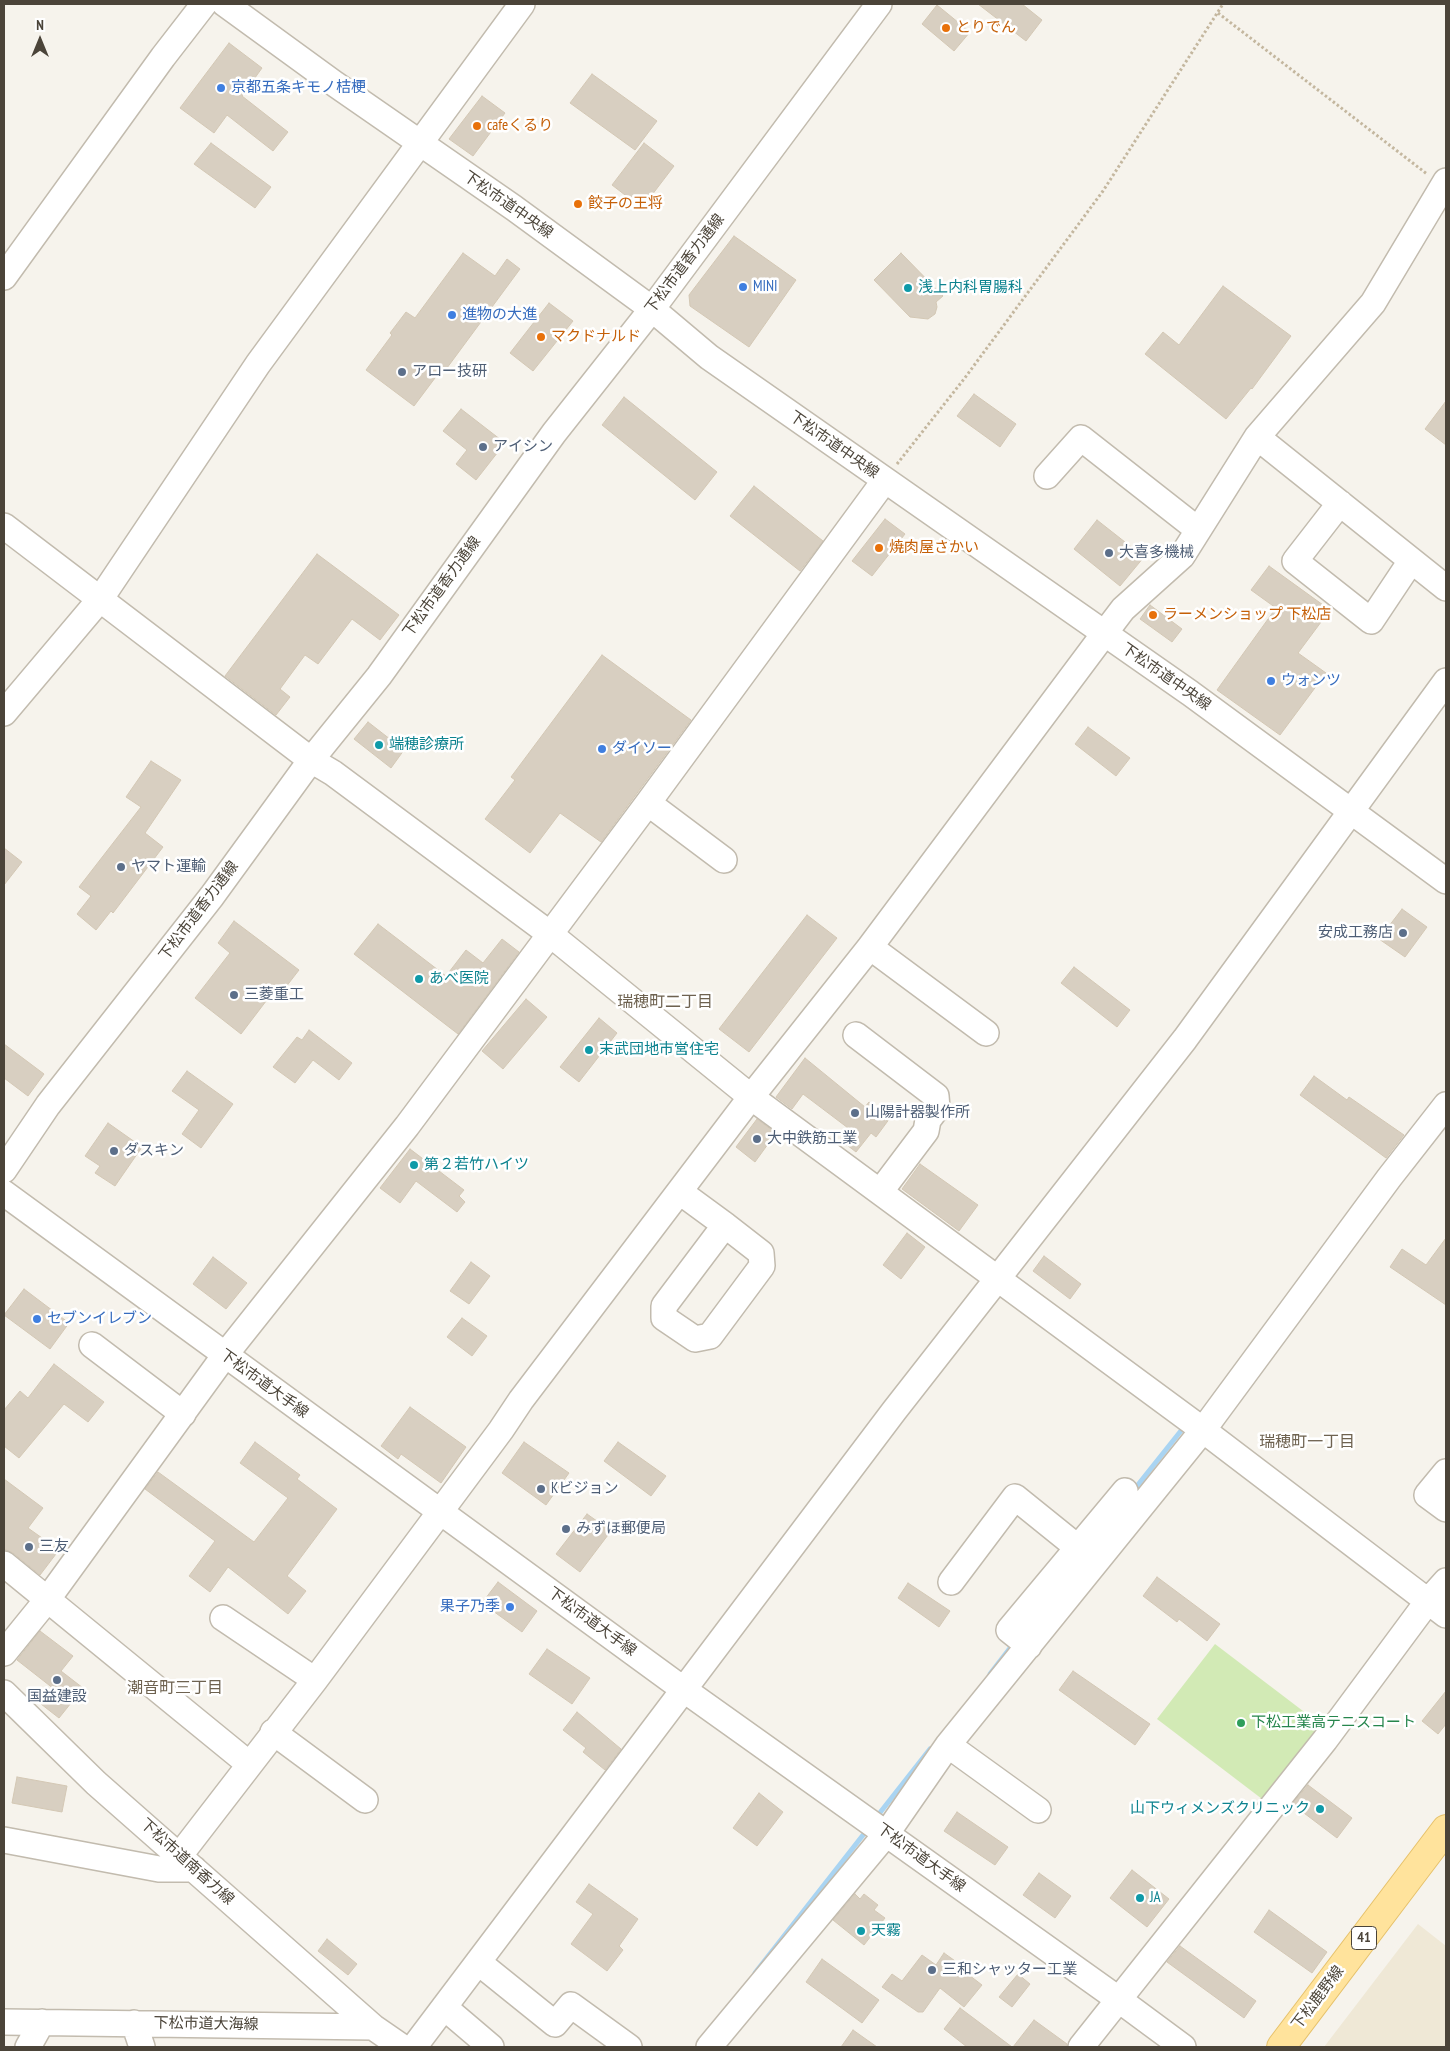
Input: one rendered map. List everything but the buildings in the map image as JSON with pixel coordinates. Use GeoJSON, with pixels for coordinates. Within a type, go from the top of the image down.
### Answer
{"type":"FeatureCollection","features":[{"type":"Feature","properties":{"kind":"main road","name":"下松鹿野線"},"geometry":{"type":"LineString","coordinates":[[1281,2047],[1446,1829]]}},
{"type":"Feature","properties":{"kind":"street"},"geometry":{"type":"LineString","coordinates":[[4,277],[163,57],[204,4]]}},
{"type":"Feature","properties":{"kind":"street","name":"下松市道中央線"},"geometry":{"type":"LineString","coordinates":[[225,4],[419,143],[514,208],[652,309],[709,357],[1104,634],[1190,692],[1446,880]]}},
{"type":"Feature","properties":{"kind":"street"},"geometry":{"type":"LineString","coordinates":[[4,713],[100,598],[258,364],[522,4]]}},
{"type":"Feature","properties":{"kind":"street","name":"下松市道香力通線"},"geometry":{"type":"LineString","coordinates":[[4,1170],[48,1105],[212,896],[310,760],[379,676],[554,433],[652,309],[879,4]]}},
{"type":"Feature","properties":{"kind":"street"},"geometry":{"type":"LineString","coordinates":[[4,1840],[160,1869],[187,1862],[249,1764],[315,1680],[501,1430],[521,1400],[751,1097],[870,946],[1123,609],[1182,556],[1257,437],[1372,303],[1444,183]]}},
{"type":"Feature","properties":{"kind":"street"},"geometry":{"type":"LineString","coordinates":[[1257,437],[1446,588]]}},
{"type":"Feature","properties":{"kind":"street"},"geometry":{"type":"LineString","coordinates":[[1047,476],[1081,438],[1198,529]]}},
{"type":"Feature","properties":{"kind":"street"},"geometry":{"type":"LineString","coordinates":[[4,1653],[46,1600],[225,1356],[407,1126],[648,803],[885,480]]}},
{"type":"Feature","properties":{"kind":"street"},"geometry":{"type":"LineString","coordinates":[[1340,503],[1295,561],[1371,621],[1411,561]]}},
{"type":"Feature","properties":{"kind":"street"},"geometry":{"type":"LineString","coordinates":[[4,526],[310,760],[333,773],[550,934],[751,1097],[1203,1430],[1437,1608]]}},
{"type":"Feature","properties":{"kind":"street"},"geometry":{"type":"LineString","coordinates":[[414,2047],[683,1689],[996,1278],[1074,1182],[1185,1039],[1446,681]]}},
{"type":"Feature","properties":{"kind":"street"},"geometry":{"type":"LineString","coordinates":[[648,803],[724,860]]}},
{"type":"Feature","properties":{"kind":"street"},"geometry":{"type":"LineString","coordinates":[[870,946],[986,1033]]}},
{"type":"Feature","properties":{"kind":"street"},"geometry":{"type":"LineString","coordinates":[[856,1035],[936,1096],[937,1108],[928,1120],[926,1130],[880,1192]]}},
{"type":"Feature","properties":{"kind":"street"},"geometry":{"type":"LineString","coordinates":[[709,2047],[887,1833],[948,1745],[1203,1430],[1389,1178],[1446,1105]]}},
{"type":"Feature","properties":{"kind":"street"},"geometry":{"type":"LineString","coordinates":[[680,1192],[725,1225]]}},
{"type":"Feature","properties":{"kind":"street","name":"下松市道大手線"},"geometry":{"type":"LineString","coordinates":[[4,1193],[683,1689],[887,1833],[1183,2047]]}},
{"type":"Feature","properties":{"kind":"street"},"geometry":{"type":"LineString","coordinates":[[92,1344],[183,1414]]}},
{"type":"Feature","properties":{"kind":"street"},"geometry":{"type":"LineString","coordinates":[[1446,1472],[1427,1495],[1446,1510]]}},
{"type":"Feature","properties":{"kind":"street"},"geometry":{"type":"LineString","coordinates":[[1029,1646],[1010,1630],[1125,1490]]}},
{"type":"Feature","properties":{"kind":"street"},"geometry":{"type":"LineString","coordinates":[[951,1582],[1014,1497],[1077,1547]]}},
{"type":"Feature","properties":{"kind":"street"},"geometry":{"type":"LineString","coordinates":[[4,1564],[249,1764]]}},
{"type":"Feature","properties":{"kind":"street"},"geometry":{"type":"LineString","coordinates":[[1080,2047],[1325,1740],[1437,1608],[1446,1581]]}},
{"type":"Feature","properties":{"kind":"street"},"geometry":{"type":"LineString","coordinates":[[223,1618],[315,1680]]}},
{"type":"Feature","properties":{"kind":"street","name":"下松市道南香力線"},"geometry":{"type":"LineString","coordinates":[[4,1693],[96,1783],[373,2027]]}},
{"type":"Feature","properties":{"kind":"street"},"geometry":{"type":"LineString","coordinates":[[273,1732],[365,1800]]}},
{"type":"Feature","properties":{"kind":"street"},"geometry":{"type":"LineString","coordinates":[[948,1745],[1038,1810]]}},
{"type":"Feature","properties":{"kind":"street"},"geometry":{"type":"LineString","coordinates":[[478,1962],[555,2024],[571,2004],[629,2047]]}},
{"type":"Feature","properties":{"kind":"street"},"geometry":{"type":"LineString","coordinates":[[444,2007],[491,2047]]}},
{"type":"Feature","properties":{"kind":"street","name":"下松市道大海線"},"geometry":{"type":"LineString","coordinates":[[4,2022],[373,2027]]}},
{"type":"Feature","properties":{"kind":"street"},"geometry":{"type":"LineString","coordinates":[[28,2047],[42,2022]]}},
{"type":"Feature","properties":{"kind":"street"},"geometry":{"type":"LineString","coordinates":[[134,2023],[142,2047]]}},
{"type":"Feature","properties":{"kind":"street"},"geometry":{"type":"LineString","coordinates":[[373,2027],[402,2047]]}},
{"type":"Feature","properties":{"kind":"path"},"geometry":{"type":"LineString","coordinates":[[885,480],[964,379],[1103,191],[1223,4]]}},
{"type":"Feature","properties":{"kind":"path"},"geometry":{"type":"LineString","coordinates":[[1218,13],[1444,183]]}},
{"type":"Feature","properties":{"kind":"shaded area"},"geometry":{"type":"Polygon","coordinates":[[[1418,1924],[1446,1946],[1446,2047],[1324,2047],[1418,1924]]]}},
{"type":"Feature","properties":{"kind":"green space","name":"下松工業高テニスコート"},"geometry":{"type":"Polygon","coordinates":[[[1215,1644],[1324,1727],[1266,1802],[1157,1719],[1215,1644]]]}},
{"type":"Feature","properties":{"kind":"waterway"},"geometry":{"type":"LineString","coordinates":[[1133,1491],[1184,1427]]}},
{"type":"Feature","properties":{"kind":"waterway"},"geometry":{"type":"LineString","coordinates":[[990,1674],[1014,1643]]}},
{"type":"Feature","properties":{"kind":"waterway"},"geometry":{"type":"LineString","coordinates":[[875,1819],[930,1749]]}},
{"type":"Feature","properties":{"kind":"waterway"},"geometry":{"type":"LineString","coordinates":[[755,1973],[867,1830]]}},
{"type":"Feature","properties":{"kind":"place","name":"とりでん"},"geometry":{"type":"Point","coordinates":[946,28]}},
{"type":"Feature","properties":{"kind":"place","name":"京都五条キモノ桔梗"},"geometry":{"type":"Point","coordinates":[221,88]}},
{"type":"Feature","properties":{"kind":"place","name":"cafeくるり"},"geometry":{"type":"Point","coordinates":[477,126]}},
{"type":"Feature","properties":{"kind":"place","name":"餃子の王将"},"geometry":{"type":"Point","coordinates":[578,204]}},
{"type":"Feature","properties":{"kind":"place","name":"MINI"},"geometry":{"type":"Point","coordinates":[743,287]}},
{"type":"Feature","properties":{"kind":"place","name":"浅上内科胃腸科"},"geometry":{"type":"Point","coordinates":[908,288]}},
{"type":"Feature","properties":{"kind":"place","name":"進物の大進"},"geometry":{"type":"Point","coordinates":[452,315]}},
{"type":"Feature","properties":{"kind":"place","name":"マクドナルド"},"geometry":{"type":"Point","coordinates":[541,337]}},
{"type":"Feature","properties":{"kind":"place","name":"アロー技研"},"geometry":{"type":"Point","coordinates":[402,372]}},
{"type":"Feature","properties":{"kind":"place","name":"アイシン"},"geometry":{"type":"Point","coordinates":[483,447]}},
{"type":"Feature","properties":{"kind":"place","name":"焼肉屋さかい"},"geometry":{"type":"Point","coordinates":[879,548]}},
{"type":"Feature","properties":{"kind":"place","name":"大喜多機械"},"geometry":{"type":"Point","coordinates":[1109,553]}},
{"type":"Feature","properties":{"kind":"place","name":"ラーメンショップ 下松店"},"geometry":{"type":"Point","coordinates":[1153,615]}},
{"type":"Feature","properties":{"kind":"place","name":"ウォンツ"},"geometry":{"type":"Point","coordinates":[1271,681]}},
{"type":"Feature","properties":{"kind":"place","name":"端穂診療所"},"geometry":{"type":"Point","coordinates":[379,745]}},
{"type":"Feature","properties":{"kind":"place","name":"ダイソー"},"geometry":{"type":"Point","coordinates":[602,749]}},
{"type":"Feature","properties":{"kind":"place","name":"ヤマト運輸"},"geometry":{"type":"Point","coordinates":[121,867]}},
{"type":"Feature","properties":{"kind":"place","name":"安成工務店"},"geometry":{"type":"Point","coordinates":[1403,933]}},
{"type":"Feature","properties":{"kind":"place","name":"あべ医院"},"geometry":{"type":"Point","coordinates":[419,979]}},
{"type":"Feature","properties":{"kind":"place","name":"三菱重工"},"geometry":{"type":"Point","coordinates":[234,995]}},
{"type":"Feature","properties":{"kind":"place","name":"末武団地市営住宅"},"geometry":{"type":"Point","coordinates":[589,1050]}},
{"type":"Feature","properties":{"kind":"place","name":"山陽計器製作所"},"geometry":{"type":"Point","coordinates":[855,1113]}},
{"type":"Feature","properties":{"kind":"place","name":"大中鉄筋工業"},"geometry":{"type":"Point","coordinates":[757,1139]}},
{"type":"Feature","properties":{"kind":"place","name":"ダスキン"},"geometry":{"type":"Point","coordinates":[114,1151]}},
{"type":"Feature","properties":{"kind":"place","name":"第２若竹ハイツ"},"geometry":{"type":"Point","coordinates":[414,1165]}},
{"type":"Feature","properties":{"kind":"place","name":"セブンイレブン"},"geometry":{"type":"Point","coordinates":[37,1319]}},
{"type":"Feature","properties":{"kind":"place","name":"Kビジョン"},"geometry":{"type":"Point","coordinates":[541,1489]}},
{"type":"Feature","properties":{"kind":"place","name":"みずほ郵便局"},"geometry":{"type":"Point","coordinates":[566,1529]}},
{"type":"Feature","properties":{"kind":"place","name":"三友"},"geometry":{"type":"Point","coordinates":[29,1547]}},
{"type":"Feature","properties":{"kind":"place","name":"果子乃季"},"geometry":{"type":"Point","coordinates":[510,1607]}},
{"type":"Feature","properties":{"kind":"place","name":"国益建設"},"geometry":{"type":"Point","coordinates":[57,1680]}},
{"type":"Feature","properties":{"kind":"place","name":"下松工業高テニスコート"},"geometry":{"type":"Point","coordinates":[1241,1723]}},
{"type":"Feature","properties":{"kind":"place","name":"山下ウィメンズクリニック"},"geometry":{"type":"Point","coordinates":[1320,1809]}},
{"type":"Feature","properties":{"kind":"place","name":"JA"},"geometry":{"type":"Point","coordinates":[1140,1898]}},
{"type":"Feature","properties":{"kind":"place","name":"天霧"},"geometry":{"type":"Point","coordinates":[861,1931]}},
{"type":"Feature","properties":{"kind":"place","name":"三和シャッター工業"},"geometry":{"type":"Point","coordinates":[932,1970]}},
{"type":"Feature","properties":{"kind":"district","name":"瑞穂町二丁目"},"geometry":{"type":"Point","coordinates":[665,1002]}},
{"type":"Feature","properties":{"kind":"district","name":"瑞穂町一丁目"},"geometry":{"type":"Point","coordinates":[1307,1442]}},
{"type":"Feature","properties":{"kind":"district","name":"潮音町三丁目"},"geometry":{"type":"Point","coordinates":[175,1688]}}]}
